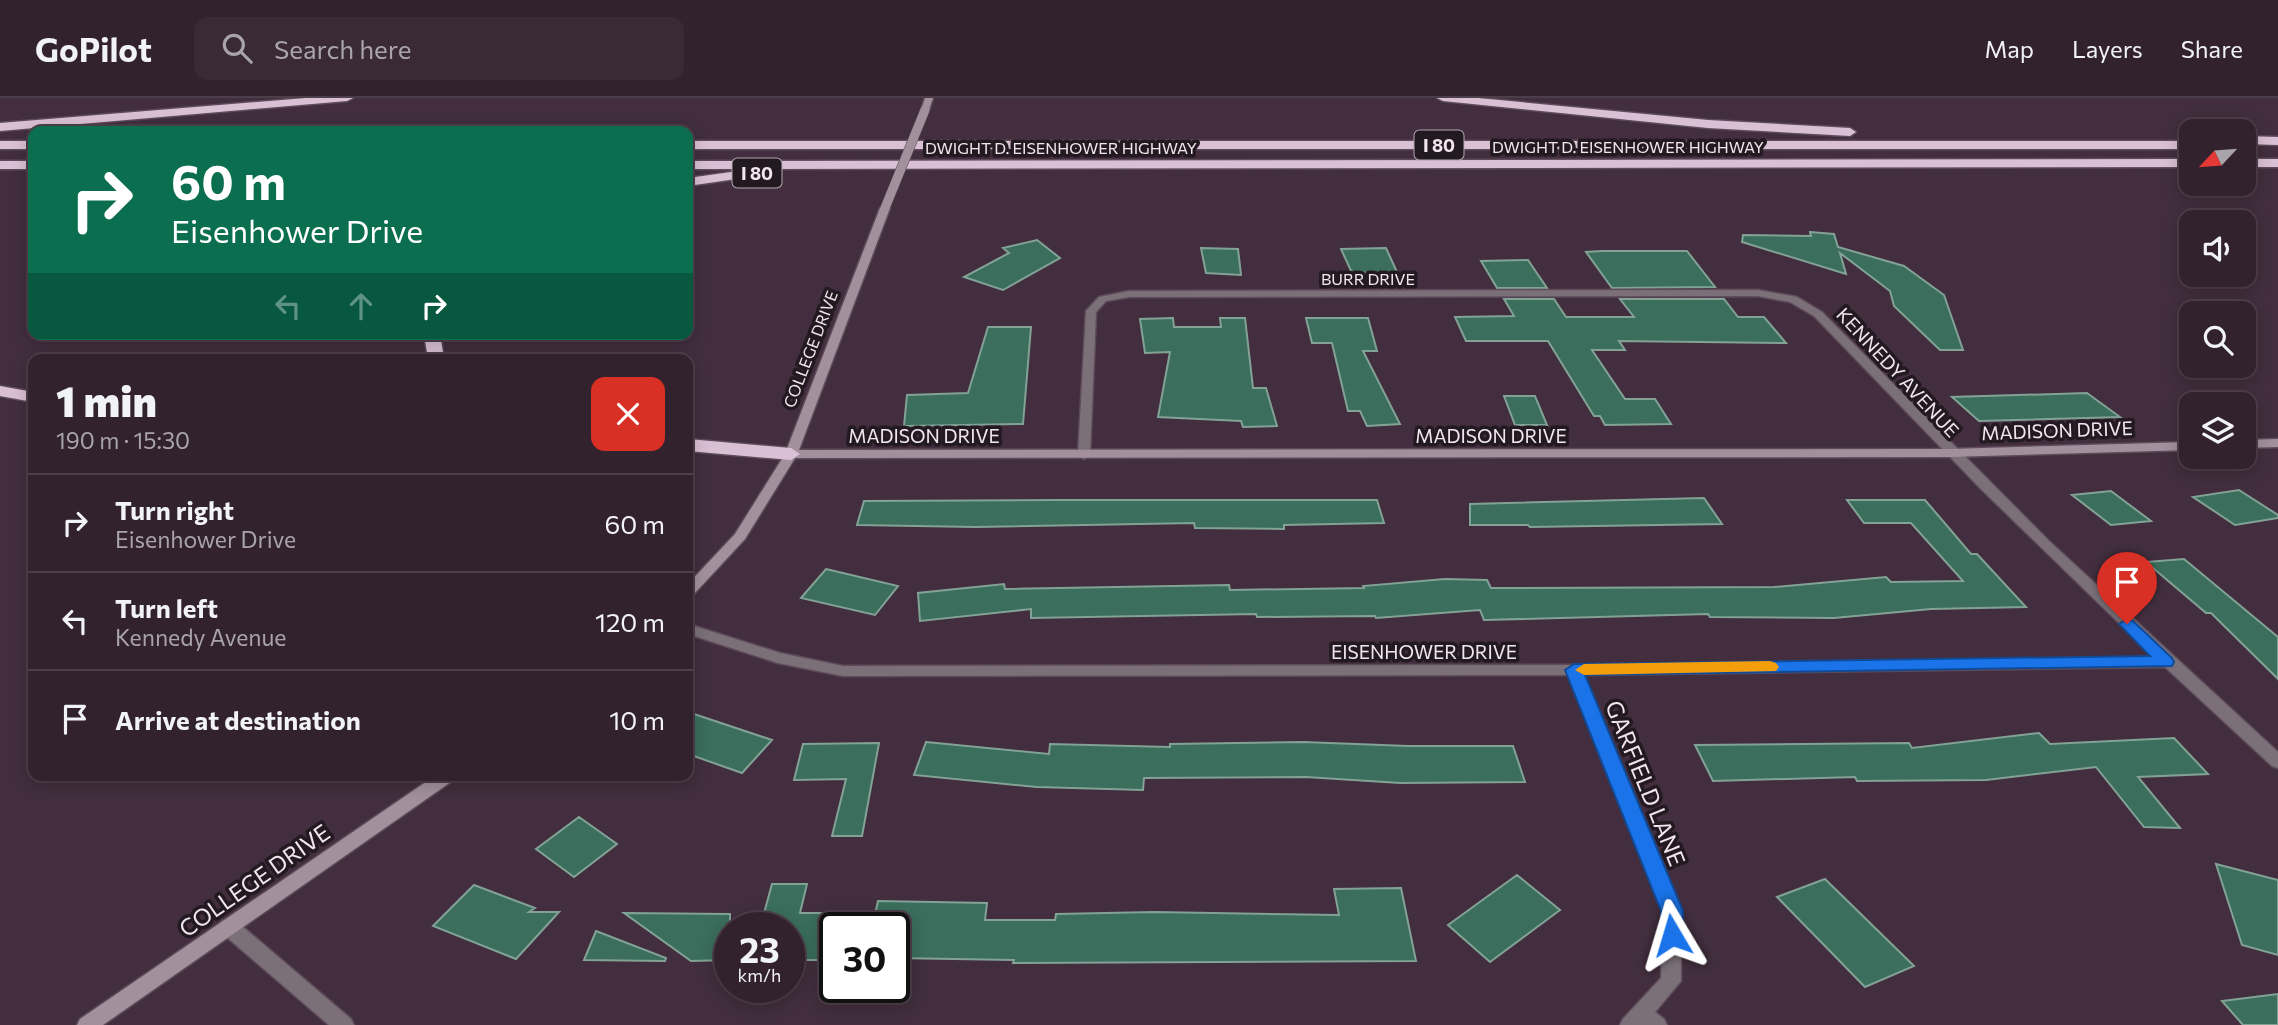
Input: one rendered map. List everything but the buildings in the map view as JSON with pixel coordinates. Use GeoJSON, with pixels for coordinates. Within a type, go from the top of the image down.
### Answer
{"type":"FeatureCollection","features":[{"type":"Feature","properties":{"kind":"highway"},"geometry":{"type":"LineString","coordinates":[[0,127],[347,98]]}},
{"type":"Feature","properties":{"kind":"highway","name":"I 80"},"geometry":{"type":"LineString","coordinates":[[1443,98],[1708,124],[1884,134],[2179,142]]}},
{"type":"Feature","properties":{"kind":"highway","name":"DWIGHT D. EISENHOWER HIGHWAY"},"geometry":{"type":"LineString","coordinates":[[693,145],[2179,142]]}},
{"type":"Feature","properties":{"kind":"highway"},"geometry":{"type":"LineString","coordinates":[[2256,142],[2278,143]]}},
{"type":"Feature","properties":{"kind":"highway"},"geometry":{"type":"LineString","coordinates":[[0,145],[28,145]]}},
{"type":"Feature","properties":{"kind":"highway","name":"DWIGHT D. EISENHOWER HIGHWAY"},"geometry":{"type":"LineString","coordinates":[[693,164],[2179,163]]}},
{"type":"Feature","properties":{"kind":"highway"},"geometry":{"type":"LineString","coordinates":[[2256,163],[2278,163]]}},
{"type":"Feature","properties":{"kind":"highway"},"geometry":{"type":"LineString","coordinates":[[0,164],[28,164]]}},
{"type":"Feature","properties":{"kind":"highway","name":"I 80"},"geometry":{"type":"LineString","coordinates":[[693,182],[827,164]]}},
{"type":"Feature","properties":{"kind":"highway"},"geometry":{"type":"LineString","coordinates":[[0,391],[28,396]]}},
{"type":"Feature","properties":{"kind":"highway"},"geometry":{"type":"LineString","coordinates":[[693,445],[791,454]]}},
{"type":"Feature","properties":{"kind":"highway"},"geometry":{"type":"LineString","coordinates":[[693,460],[791,454]]}},
{"type":"Feature","properties":{"kind":"main road","name":"COLLEGE DRIVE"},"geometry":{"type":"LineString","coordinates":[[693,587],[740,536],[791,454],[929,98]]}},
{"type":"Feature","properties":{"kind":"main road"},"geometry":{"type":"LineString","coordinates":[[2256,445],[2274,446]]}},
{"type":"Feature","properties":{"kind":"main road","name":"MADISON DRIVE"},"geometry":{"type":"LineString","coordinates":[[791,454],[1949,453],[2179,446]]}},
{"type":"Feature","properties":{"kind":"main road","name":"COLLEGE DRIVE"},"geometry":{"type":"LineString","coordinates":[[87,1025],[440,781]]}},
{"type":"Feature","properties":{"kind":"street","name":"BURR DRIVE"},"geometry":{"type":"LineString","coordinates":[[1084,455],[1091,311],[1102,299],[1129,294],[1674,293],[1758,293],[1793,299]]}},
{"type":"Feature","properties":{"kind":"street","name":"KENNEDY AVENUE"},"geometry":{"type":"LineString","coordinates":[[1793,299],[1818,314],[1949,453],[2166,662],[2278,762]]}},
{"type":"Feature","properties":{"kind":"street","name":"EISENHOWER DRIVE"},"geometry":{"type":"LineString","coordinates":[[693,631],[778,657],[843,671],[1574,670],[2166,662]]}},
{"type":"Feature","properties":{"kind":"street","name":"GARFIELD LANE"},"geometry":{"type":"LineString","coordinates":[[1574,670],[1672,911],[1671,981],[1643,1021]]}},
{"type":"Feature","properties":{"kind":"street"},"geometry":{"type":"LineString","coordinates":[[229,927],[344,1025]]}},
{"type":"Feature","properties":{"kind":"slow traffic"},"geometry":{"type":"LineString","coordinates":[[1584,670],[1770,667]]}},
{"type":"Feature","properties":{"kind":"route"},"geometry":{"type":"LineString","coordinates":[[1672,935],[1672,911],[1574,670],[2166,662],[2127,624]]}}]}
